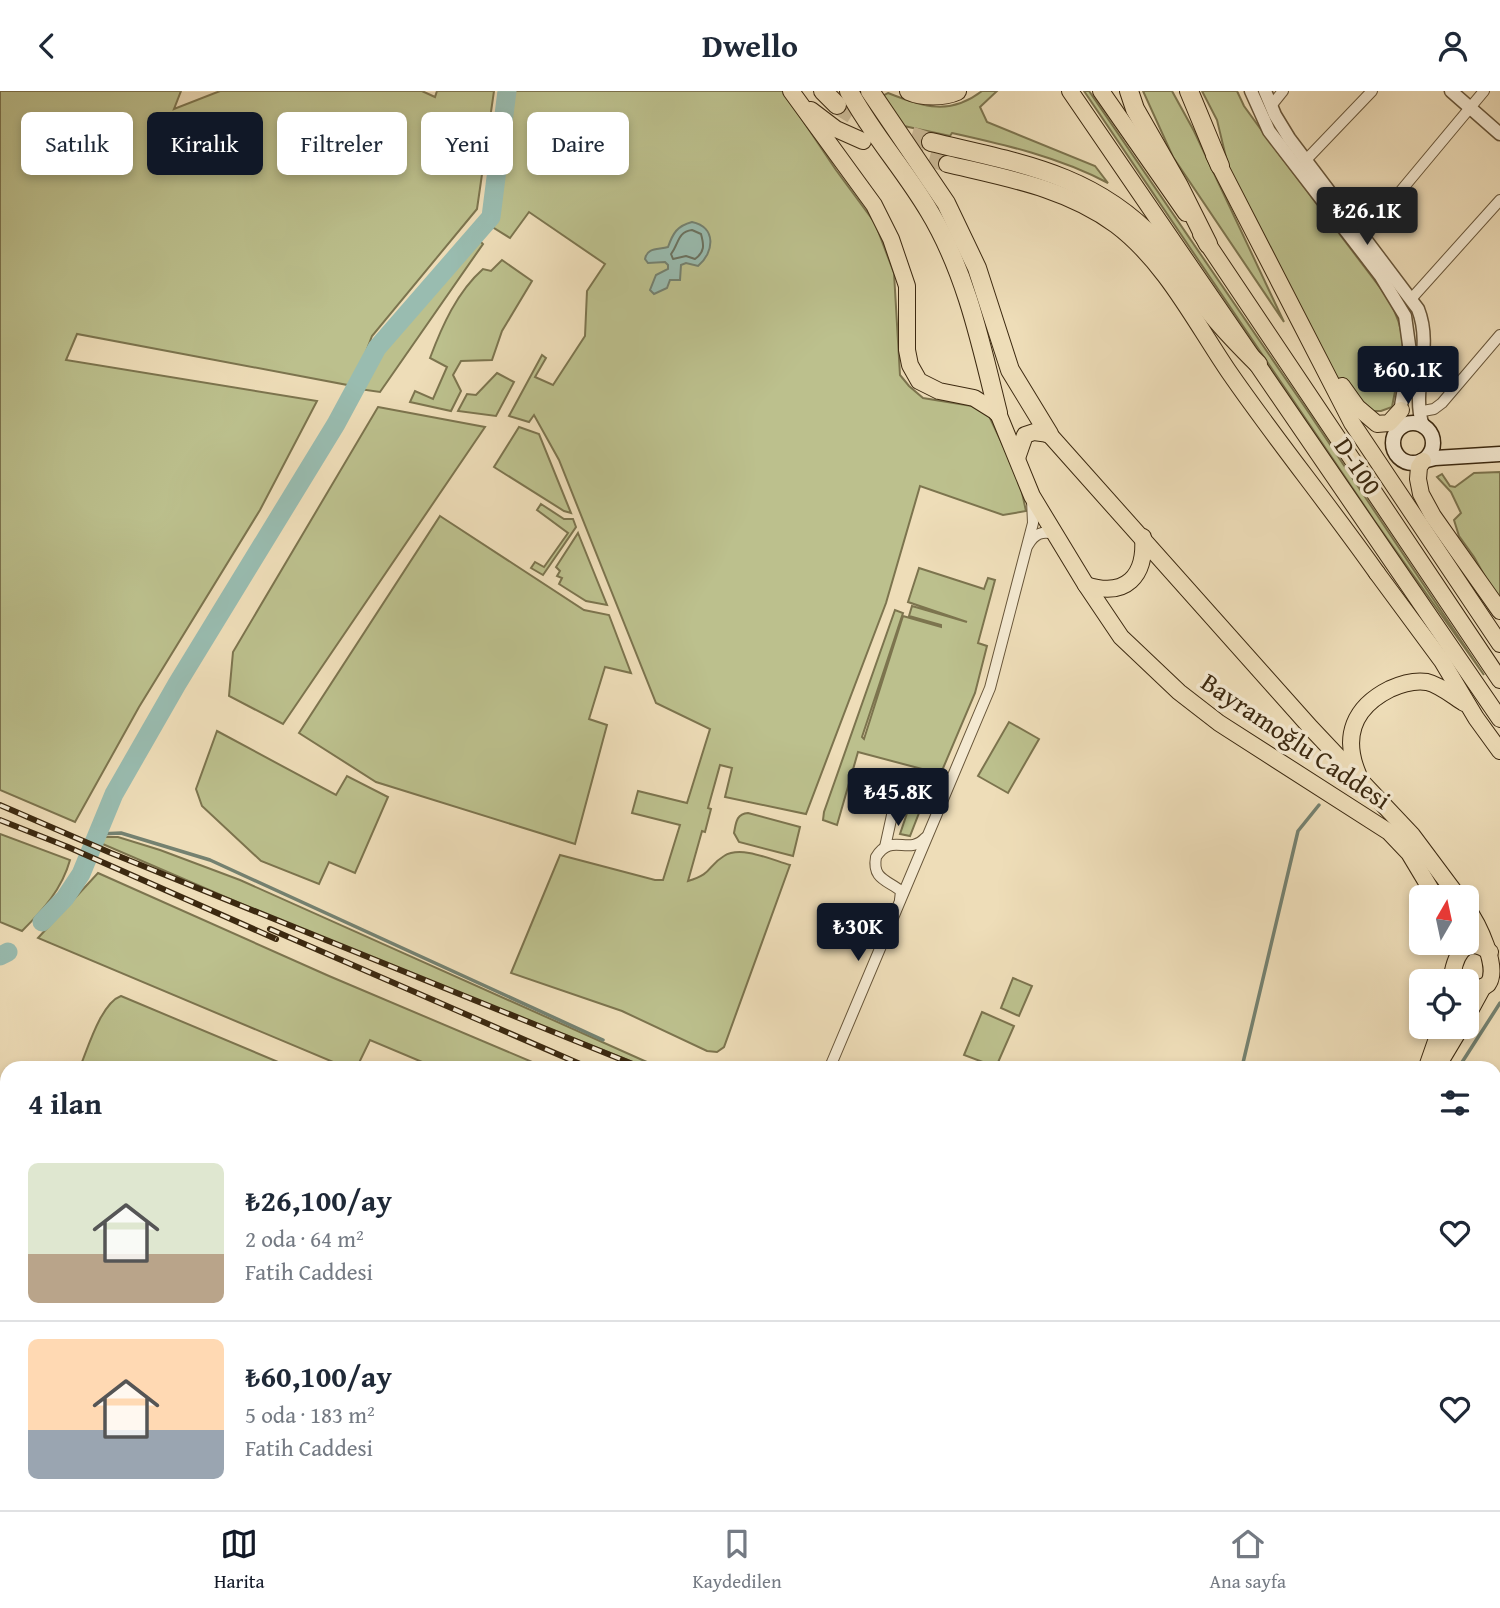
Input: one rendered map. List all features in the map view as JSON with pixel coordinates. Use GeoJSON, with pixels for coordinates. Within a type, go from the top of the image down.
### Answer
{"type":"FeatureCollection","features":[{"type":"Feature","properties":{"kind":"highway"},"geometry":{"type":"LineString","coordinates":[[823,91],[837,105]]}},
{"type":"Feature","properties":{"kind":"highway"},"geometry":{"type":"LineString","coordinates":[[849,91],[930,212],[949,249],[976,322],[999,412]]}},
{"type":"Feature","properties":{"kind":"highway"},"geometry":{"type":"LineString","coordinates":[[870,91],[952,215],[977,268],[1010,370],[1049,433]]}},
{"type":"Feature","properties":{"kind":"highway"},"geometry":{"type":"LineString","coordinates":[[909,91],[936,95],[957,91]]}},
{"type":"Feature","properties":{"kind":"highway"},"geometry":{"type":"LineString","coordinates":[[1129,91],[1138,114],[1208,244]]}},
{"type":"Feature","properties":{"kind":"highway"},"geometry":{"type":"LineString","coordinates":[[1189,91],[1220,166]]}},
{"type":"Feature","properties":{"kind":"highway"},"geometry":{"type":"LineString","coordinates":[[931,142],[1037,168],[1074,181],[1101,195],[1127,213],[1155,239],[1215,318],[1258,364]]}},
{"type":"Feature","properties":{"kind":"main road","name":"D-100"},"geometry":{"type":"LineString","coordinates":[[1070,91],[1500,719]]}},
{"type":"Feature","properties":{"kind":"main road","name":"D-100"},"geometry":{"type":"LineString","coordinates":[[1101,91],[1208,244],[1500,680]]}},
{"type":"Feature","properties":{"kind":"main road"},"geometry":{"type":"LineString","coordinates":[[1180,91],[1352,423],[1500,644]]}},
{"type":"Feature","properties":{"kind":"main road"},"geometry":{"type":"LineString","coordinates":[[791,92],[874,205],[891,239],[906,286],[907,349],[910,365],[919,381],[939,391],[974,398],[999,412]]}},
{"type":"Feature","properties":{"kind":"main road"},"geometry":{"type":"LineString","coordinates":[[791,92],[835,128],[863,141]]}},
{"type":"Feature","properties":{"kind":"main road"},"geometry":{"type":"LineString","coordinates":[[947,164],[1058,192],[1115,225],[1142,248],[1182,300],[1229,372],[1442,661],[1500,751]]}},
{"type":"Feature","properties":{"kind":"main road"},"geometry":{"type":"LineString","coordinates":[[1306,334],[1357,407],[1372,421],[1383,429],[1397,430],[1413,423],[1425,425],[1445,450],[1463,456]]}},
{"type":"Feature","properties":{"kind":"main road"},"geometry":{"type":"LineString","coordinates":[[1372,421],[1383,425],[1389,423],[1401,410]]}},
{"type":"Feature","properties":{"kind":"main road","name":"Bayramoğlu Caddesi"},"geometry":{"type":"LineString","coordinates":[[999,412],[1032,496],[1121,637],[1179,692],[1219,723],[1389,832],[1416,863],[1429,885]]}},
{"type":"Feature","properties":{"kind":"main road"},"geometry":{"type":"LineString","coordinates":[[1425,425],[1432,449],[1419,467],[1421,494],[1433,516],[1500,611]]}},
{"type":"Feature","properties":{"kind":"main road"},"geometry":{"type":"LineString","coordinates":[[1397,430],[1393,442],[1397,454],[1408,461],[1500,454]]}},
{"type":"Feature","properties":{"kind":"main road"},"geometry":{"type":"LineString","coordinates":[[1017,458],[1025,435],[1034,432],[1049,433]]}},
{"type":"Feature","properties":{"kind":"main road","name":"Bayramoğlu Caddesi"},"geometry":{"type":"LineString","coordinates":[[1049,433],[1364,785],[1412,835],[1450,885]]}},
{"type":"Feature","properties":{"kind":"main road"},"geometry":{"type":"LineString","coordinates":[[1086,585],[1100,590],[1114,589],[1128,583],[1142,565],[1143,537]]}},
{"type":"Feature","properties":{"kind":"main road"},"geometry":{"type":"LineString","coordinates":[[1364,785],[1352,755],[1352,738],[1358,716],[1371,700],[1399,685],[1417,681],[1433,684],[1470,707]]}},
{"type":"Feature","properties":{"kind":"main road"},"geometry":{"type":"LineString","coordinates":[[1479,925],[1490,969],[1479,991]]}},
{"type":"Feature","properties":{"kind":"main road"},"geometry":{"type":"LineString","coordinates":[[1454,967],[1458,953],[1470,946],[1484,948],[1490,969]]}},
{"type":"Feature","properties":{"kind":"main road"},"geometry":{"type":"LineString","coordinates":[[1430,1061],[1438,1039]]}},
{"type":"Feature","properties":{"kind":"main road"},"geometry":{"type":"LineString","coordinates":[[1441,1061],[1454,1039]]}},
{"type":"Feature","properties":{"kind":"street"},"geometry":{"type":"LineString","coordinates":[[1251,91],[1269,131],[1351,228],[1364,235],[1368,253],[1412,298],[1421,317],[1425,337],[1421,396],[1425,425]]}},
{"type":"Feature","properties":{"kind":"street"},"geometry":{"type":"LineString","coordinates":[[1265,91],[1280,126],[1368,253],[1401,307],[1409,332],[1409,365],[1397,430]]}},
{"type":"Feature","properties":{"kind":"street"},"geometry":{"type":"LineString","coordinates":[[1270,106],[1283,91]]}},
{"type":"Feature","properties":{"kind":"street"},"geometry":{"type":"LineString","coordinates":[[1306,161],[1372,91]]}},
{"type":"Feature","properties":{"kind":"street"},"geometry":{"type":"LineString","coordinates":[[1451,91],[1500,134]]}},
{"type":"Feature","properties":{"kind":"street"},"geometry":{"type":"LineString","coordinates":[[1364,235],[1484,91]]}},
{"type":"Feature","properties":{"kind":"street"},"geometry":{"type":"LineString","coordinates":[[1412,298],[1500,200]]}},
{"type":"Feature","properties":{"kind":"street"},"geometry":{"type":"LineString","coordinates":[[1425,425],[1423,411],[1434,409],[1442,403],[1500,335]]}},
{"type":"Feature","properties":{"kind":"street"},"geometry":{"type":"LineString","coordinates":[[1421,396],[1422,402],[1427,406],[1442,403]]}},
{"type":"Feature","properties":{"kind":"street"},"geometry":{"type":"LineString","coordinates":[[833,1061],[990,688],[1033,523],[1032,496]]}},
{"type":"Feature","properties":{"kind":"street"},"geometry":{"type":"LineString","coordinates":[[1026,548],[1039,534],[1055,534]]}},
{"type":"Feature","properties":{"kind":"street"},"geometry":{"type":"LineString","coordinates":[[894,806],[885,846],[876,857],[876,871],[884,882],[901,891],[900,900]]}},
{"type":"Feature","properties":{"kind":"street"},"geometry":{"type":"LineString","coordinates":[[885,846],[918,845],[934,825]]}},
{"type":"Feature","properties":{"kind":"green space"},"geometry":{"type":"Polygon","coordinates":[[[0,91],[181,91],[174,109],[220,91],[422,91],[435,97],[437,91],[494,91],[491,112],[421,112],[421,175],[482,175],[477,209],[372,336],[353,386],[77,334],[66,360],[317,401],[260,510],[139,707],[75,822],[0,790],[0,91]]]}},
{"type":"Feature","properties":{"kind":"green space"},"geometry":{"type":"Polygon","coordinates":[[[507,91],[783,91],[875,223],[894,273],[900,375],[923,398],[972,406],[989,416],[1019,479],[1026,511],[1003,515],[920,486],[886,603],[806,814],[725,797],[732,768],[720,765],[708,808],[711,809],[705,832],[702,831],[688,881],[702,876],[731,853],[748,853],[790,865],[724,1047],[717,1052],[707,1051],[622,1011],[511,973],[560,855],[663,880],[680,825],[632,813],[638,791],[687,803],[710,729],[656,703],[559,460],[534,415],[529,422],[509,416],[542,355],[546,358],[535,377],[553,385],[585,336],[587,291],[605,264],[529,212],[510,238],[486,223],[491,217],[496,175],[513,175],[513,112],[504,112],[507,91]]]}},
{"type":"Feature","properties":{"kind":"green space"},"geometry":{"type":"Polygon","coordinates":[[[982,91],[997,91],[980,107],[987,122],[1095,166],[1108,183],[1071,166],[1012,147],[952,133],[950,136],[904,126],[882,96],[888,93],[936,107],[959,104],[982,91]]]}},
{"type":"Feature","properties":{"kind":"green space"},"geometry":{"type":"Polygon","coordinates":[[[1084,91],[1089,91],[1484,675],[1374,520],[1084,91]]]}},
{"type":"Feature","properties":{"kind":"green space"},"geometry":{"type":"Polygon","coordinates":[[[1143,91],[1172,91],[1194,131],[1284,322],[1173,157],[1143,91]]]}},
{"type":"Feature","properties":{"kind":"green space"},"geometry":{"type":"Polygon","coordinates":[[[1202,91],[1237,91],[1244,106],[1270,142],[1388,298],[1396,314],[1402,340],[1401,364],[1392,407],[1373,411],[1342,385],[1320,350],[1231,178],[1217,120],[1202,91]]]}},
{"type":"Feature","properties":{"kind":"green space"},"geometry":{"type":"Polygon","coordinates":[[[474,235],[483,244],[380,392],[359,389],[384,342],[474,235]]]}},
{"type":"Feature","properties":{"kind":"green space"},"geometry":{"type":"Polygon","coordinates":[[[502,260],[532,281],[502,331],[492,360],[461,361],[453,375],[461,391],[451,411],[410,402],[415,391],[433,399],[447,367],[430,358],[445,322],[474,278],[483,269],[491,271],[502,260]]]}},
{"type":"Feature","properties":{"kind":"green space"},"geometry":{"type":"Polygon","coordinates":[[[497,373],[514,382],[496,416],[458,411],[467,394],[476,395],[497,373]]]}},
{"type":"Feature","properties":{"kind":"green space"},"geometry":{"type":"Polygon","coordinates":[[[378,407],[485,427],[283,724],[229,696],[233,652],[378,407]]]}},
{"type":"Feature","properties":{"kind":"green space"},"geometry":{"type":"Polygon","coordinates":[[[519,427],[539,434],[571,513],[494,467],[519,427]]]}},
{"type":"Feature","properties":{"kind":"green space"},"geometry":{"type":"Polygon","coordinates":[[[1500,472],[1500,603],[1459,536],[1454,520],[1461,513],[1451,492],[1437,477],[1442,474],[1450,486],[1455,487],[1474,473],[1500,472]]]}},
{"type":"Feature","properties":{"kind":"green space"},"geometry":{"type":"Polygon","coordinates":[[[541,504],[564,519],[573,519],[576,527],[543,575],[531,568],[535,562],[544,567],[568,533],[537,510],[541,504]]]}},
{"type":"Feature","properties":{"kind":"green space"},"geometry":{"type":"Polygon","coordinates":[[[440,516],[584,610],[609,615],[631,673],[605,667],[589,719],[607,725],[575,844],[376,782],[299,733],[440,516]]]}},
{"type":"Feature","properties":{"kind":"green space"},"geometry":{"type":"Polygon","coordinates":[[[578,533],[607,605],[586,601],[559,584],[562,578],[557,576],[560,571],[556,567],[578,533]]]}},
{"type":"Feature","properties":{"kind":"green space"},"geometry":{"type":"Polygon","coordinates":[[[919,568],[984,589],[988,578],[995,580],[978,643],[987,646],[975,693],[941,773],[935,772],[910,836],[900,834],[922,769],[858,752],[837,825],[823,820],[824,812],[895,610],[903,613],[862,737],[864,739],[903,616],[941,627],[909,616],[912,606],[967,622],[908,602],[919,568]]]}},
{"type":"Feature","properties":{"kind":"green space"},"geometry":{"type":"Polygon","coordinates":[[[1009,722],[1039,739],[1008,793],[978,776],[1009,722]]]}},
{"type":"Feature","properties":{"kind":"green space"},"geometry":{"type":"Polygon","coordinates":[[[217,731],[336,795],[347,776],[388,797],[355,873],[329,862],[319,884],[261,861],[202,806],[196,789],[217,731]]]}},
{"type":"Feature","properties":{"kind":"green space"},"geometry":{"type":"Polygon","coordinates":[[[748,813],[800,827],[793,856],[739,842],[734,833],[736,823],[741,815],[748,813]]]}},
{"type":"Feature","properties":{"kind":"green space"},"geometry":{"type":"Polygon","coordinates":[[[0,834],[70,860],[67,871],[51,899],[22,931],[0,922],[0,834]]]}},
{"type":"Feature","properties":{"kind":"green space"},"geometry":{"type":"Polygon","coordinates":[[[101,837],[118,837],[240,880],[645,1061],[630,1061],[300,929],[98,842],[101,837]]]}},
{"type":"Feature","properties":{"kind":"green space"},"geometry":{"type":"Polygon","coordinates":[[[98,873],[329,976],[530,1061],[420,1061],[370,1040],[360,1061],[331,1061],[38,938],[98,873]]]}},
{"type":"Feature","properties":{"kind":"green space"},"geometry":{"type":"Polygon","coordinates":[[[1013,978],[1032,986],[1019,1016],[1001,1008],[1013,978]]]}},
{"type":"Feature","properties":{"kind":"green space"},"geometry":{"type":"Polygon","coordinates":[[[121,996],[276,1061],[82,1061],[101,1017],[114,1000],[121,996]]]}},
{"type":"Feature","properties":{"kind":"green space"},"geometry":{"type":"Polygon","coordinates":[[[982,1012],[1014,1026],[999,1061],[980,1061],[964,1055],[982,1012]]]}},
{"type":"Feature","properties":{"kind":"water"},"geometry":{"type":"Polygon","coordinates":[[[692,222],[706,229],[709,235],[710,248],[707,254],[698,266],[686,263],[681,265],[680,280],[670,280],[667,288],[654,294],[650,290],[656,275],[668,269],[668,265],[665,262],[648,263],[646,255],[648,252],[668,247],[676,231],[692,222]]]}},
{"type":"Feature","properties":{"kind":"waterway"},"geometry":{"type":"LineString","coordinates":[[42,922],[65,898],[81,874],[114,794],[177,684],[336,424],[377,348],[491,217],[507,91]]}},
{"type":"Feature","properties":{"kind":"waterway"},"geometry":{"type":"LineString","coordinates":[[1243,1061],[1298,831],[1319,805]]}},
{"type":"Feature","properties":{"kind":"waterway"},"geometry":{"type":"LineString","coordinates":[[99,834],[121,833],[210,860],[603,1040]]}},
{"type":"Feature","properties":{"kind":"waterway"},"geometry":{"type":"LineString","coordinates":[[0,956],[8,952]]}},
{"type":"Feature","properties":{"kind":"waterway"},"geometry":{"type":"LineString","coordinates":[[1463,1061],[1500,1003]]}},
{"type":"Feature","properties":{"kind":"tunnel"},"geometry":{"type":"LineString","coordinates":[[837,105],[858,118],[931,142]]}},
{"type":"Feature","properties":{"kind":"tunnel"},"geometry":{"type":"LineString","coordinates":[[906,153],[947,164]]}},
{"type":"Feature","properties":{"kind":"railway"},"geometry":{"type":"LineString","coordinates":[[0,805],[111,853],[625,1061]]}},
{"type":"Feature","properties":{"kind":"railway"},"geometry":{"type":"LineString","coordinates":[[0,820],[68,847],[276,939]]}},
{"type":"Feature","properties":{"kind":"railway"},"geometry":{"type":"LineString","coordinates":[[270,929],[573,1061]]}}]}
